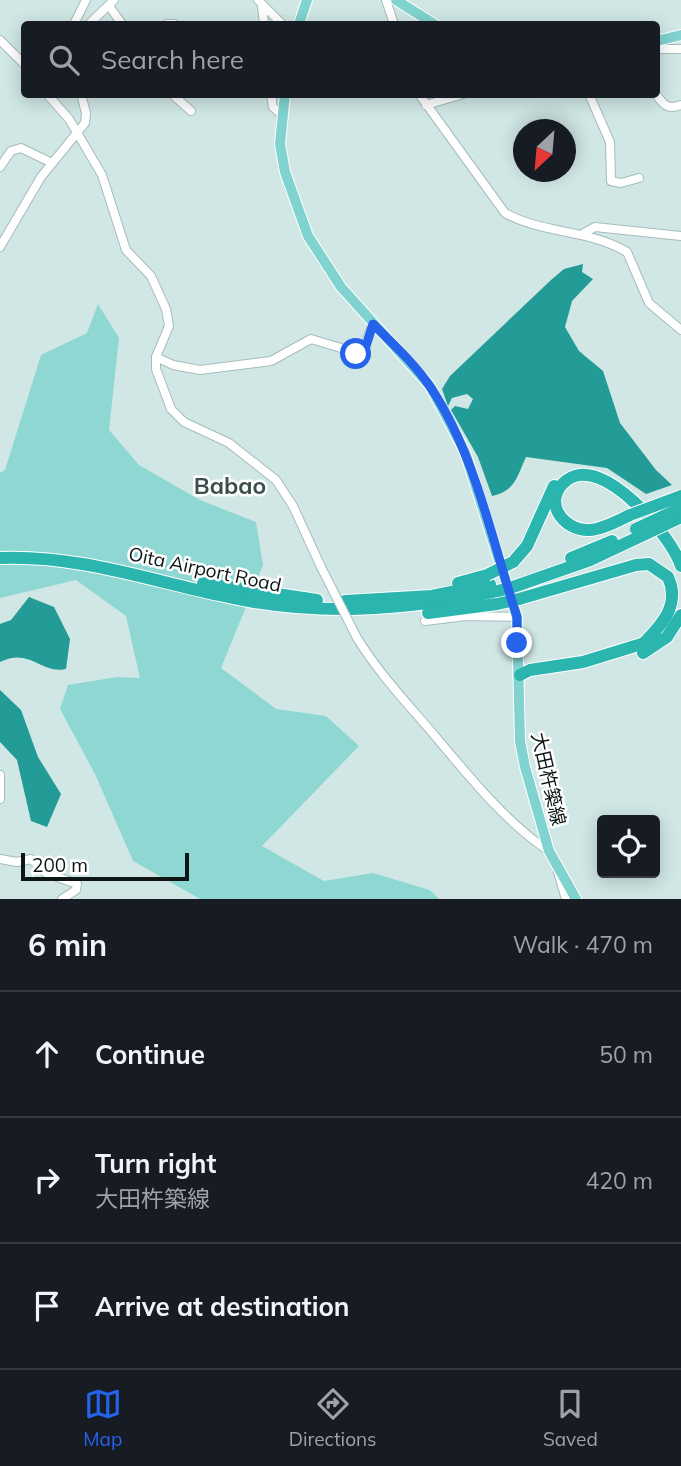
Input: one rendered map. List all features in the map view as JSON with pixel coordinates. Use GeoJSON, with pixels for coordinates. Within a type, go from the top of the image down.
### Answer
{"type":"FeatureCollection","features":[{"type":"Feature","properties":{"kind":"highway"},"geometry":{"type":"LineString","coordinates":[[495,588],[536,529],[550,492],[566,474],[579,470],[609,479],[638,500],[667,530],[681,550]]}},
{"type":"Feature","properties":{"kind":"highway"},"geometry":{"type":"LineString","coordinates":[[681,496],[630,515],[592,530],[579,529],[564,522],[557,513],[556,496],[567,480],[580,476],[603,481],[618,489],[664,532],[681,566]]}},
{"type":"Feature","properties":{"kind":"highway"},"geometry":{"type":"LineString","coordinates":[[495,588],[515,588],[590,560],[681,508]]}},
{"type":"Feature","properties":{"kind":"highway"},"geometry":{"type":"LineString","coordinates":[[639,532],[681,517]]}},
{"type":"Feature","properties":{"kind":"highway","name":"Oita Airport Road"},"geometry":{"type":"LineString","coordinates":[[0,553],[43,551],[91,556],[242,591],[333,601],[417,592],[495,588]]}},
{"type":"Feature","properties":{"kind":"highway","name":"Oita Airport Road"},"geometry":{"type":"LineString","coordinates":[[0,558],[46,558],[91,564],[258,603],[330,613],[377,615],[437,612],[495,588]]}},
{"type":"Feature","properties":{"kind":"highway"},"geometry":{"type":"LineString","coordinates":[[495,588],[515,588],[649,564],[668,576],[674,597],[662,626],[646,648]]}},
{"type":"Feature","properties":{"kind":"highway"},"geometry":{"type":"LineString","coordinates":[[646,648],[666,629],[681,605]]}},
{"type":"Feature","properties":{"kind":"highway"},"geometry":{"type":"LineString","coordinates":[[520,675],[532,677],[610,663],[667,637],[681,615]]}},
{"type":"Feature","properties":{"kind":"highway"},"geometry":{"type":"LineString","coordinates":[[646,648],[681,629]]}},
{"type":"Feature","properties":{"kind":"main road"},"geometry":{"type":"LineString","coordinates":[[300,21],[307,0]]}},
{"type":"Feature","properties":{"kind":"main road"},"geometry":{"type":"LineString","coordinates":[[396,0],[429,21]]}},
{"type":"Feature","properties":{"kind":"main road"},"geometry":{"type":"LineString","coordinates":[[660,40],[681,36]]}},
{"type":"Feature","properties":{"kind":"main road","name":"大田杵築線"},"geometry":{"type":"LineString","coordinates":[[284,98],[280,144],[285,172],[297,210],[320,257],[373,324],[429,386],[452,422],[465,452],[517,617],[520,741],[549,851],[558,872],[576,899]]}},
{"type":"Feature","properties":{"kind":"street"},"geometry":{"type":"LineString","coordinates":[[76,21],[86,0]]}},
{"type":"Feature","properties":{"kind":"street"},"geometry":{"type":"LineString","coordinates":[[386,0],[393,21]]}},
{"type":"Feature","properties":{"kind":"street"},"geometry":{"type":"LineString","coordinates":[[92,21],[112,3],[120,21]]}},
{"type":"Feature","properties":{"kind":"street"},"geometry":{"type":"LineString","coordinates":[[260,3],[263,21]]}},
{"type":"Feature","properties":{"kind":"street"},"geometry":{"type":"LineString","coordinates":[[260,3],[279,21]]}},
{"type":"Feature","properties":{"kind":"street"},"geometry":{"type":"LineString","coordinates":[[0,40],[21,61]]}},
{"type":"Feature","properties":{"kind":"street"},"geometry":{"type":"LineString","coordinates":[[660,49],[681,49]]}},
{"type":"Feature","properties":{"kind":"street"},"geometry":{"type":"LineString","coordinates":[[51,98],[69,119],[102,175],[125,250],[150,276],[166,309],[169,326],[156,357],[161,389],[178,419],[229,443],[275,480],[293,506],[357,638],[400,699],[490,798],[534,842],[549,851]]}},
{"type":"Feature","properties":{"kind":"street"},"geometry":{"type":"LineString","coordinates":[[0,247],[52,163],[77,135],[86,113],[82,98]]}},
{"type":"Feature","properties":{"kind":"street"},"geometry":{"type":"LineString","coordinates":[[176,98],[191,111]]}},
{"type":"Feature","properties":{"kind":"street"},"geometry":{"type":"LineString","coordinates":[[272,98],[273,107],[281,114]]}},
{"type":"Feature","properties":{"kind":"street"},"geometry":{"type":"LineString","coordinates":[[422,98],[505,213],[527,222],[584,233],[628,252],[649,303],[681,330]]}},
{"type":"Feature","properties":{"kind":"street"},"geometry":{"type":"LineString","coordinates":[[426,105],[450,98]]}},
{"type":"Feature","properties":{"kind":"street"},"geometry":{"type":"LineString","coordinates":[[591,98],[610,142],[611,181],[621,183],[639,178]]}},
{"type":"Feature","properties":{"kind":"street"},"geometry":{"type":"LineString","coordinates":[[659,98],[663,105],[679,108]]}},
{"type":"Feature","properties":{"kind":"street"},"geometry":{"type":"LineString","coordinates":[[0,166],[11,151],[21,148],[52,163]]}},
{"type":"Feature","properties":{"kind":"street"},"geometry":{"type":"LineString","coordinates":[[584,233],[596,227],[681,236]]}},
{"type":"Feature","properties":{"kind":"street"},"geometry":{"type":"LineString","coordinates":[[156,357],[173,365],[200,370],[271,360],[311,339],[361,354],[373,324]]}},
{"type":"Feature","properties":{"kind":"street"},"geometry":{"type":"LineString","coordinates":[[425,621],[466,617],[517,617]]}},
{"type":"Feature","properties":{"kind":"street"},"geometry":{"type":"LineString","coordinates":[[0,775],[0,799]]}},
{"type":"Feature","properties":{"kind":"street"},"geometry":{"type":"LineString","coordinates":[[0,859],[17,862],[31,859],[46,873],[77,884],[76,890],[62,899]]}},
{"type":"Feature","properties":{"kind":"street"},"geometry":{"type":"LineString","coordinates":[[558,872],[566,899]]}},
{"type":"Feature","properties":{"kind":"shaded area"},"geometry":{"type":"Polygon","coordinates":[[[583,264],[582,272],[593,279],[572,301],[565,327],[579,351],[603,371],[620,423],[656,470],[672,485],[646,494],[607,468],[526,457],[510,487],[492,496],[478,457],[451,410],[455,406],[468,409],[473,399],[467,394],[452,398],[448,406],[442,389],[450,376],[551,280],[564,269],[583,264]]]}},
{"type":"Feature","properties":{"kind":"shaded area"},"geometry":{"type":"Polygon","coordinates":[[[98,304],[119,338],[109,430],[139,465],[200,500],[256,522],[263,565],[221,668],[276,709],[326,716],[359,746],[262,846],[324,881],[373,873],[430,890],[439,899],[200,899],[133,861],[95,774],[60,709],[68,685],[117,677],[140,678],[126,616],[76,580],[0,598],[0,473],[5,470],[41,355],[87,333],[98,304]]]}},
{"type":"Feature","properties":{"kind":"shaded area"},"geometry":{"type":"Polygon","coordinates":[[[29,597],[54,607],[70,639],[66,669],[49,668],[19,657],[0,662],[0,624],[11,620],[29,597]]]}},
{"type":"Feature","properties":{"kind":"shaded area"},"geometry":{"type":"Polygon","coordinates":[[[0,690],[21,710],[38,757],[61,794],[47,827],[31,821],[17,760],[0,742],[0,690]]]}},
{"type":"Feature","properties":{"kind":"district","name":"Babao"},"geometry":{"type":"Point","coordinates":[230,486]}},
{"type":"Feature","properties":{"kind":"route"},"geometry":{"type":"LineString","coordinates":[[356,354],[364,352],[373,324],[407,358],[452,422],[465,452],[517,617],[517,643]]}}]}
